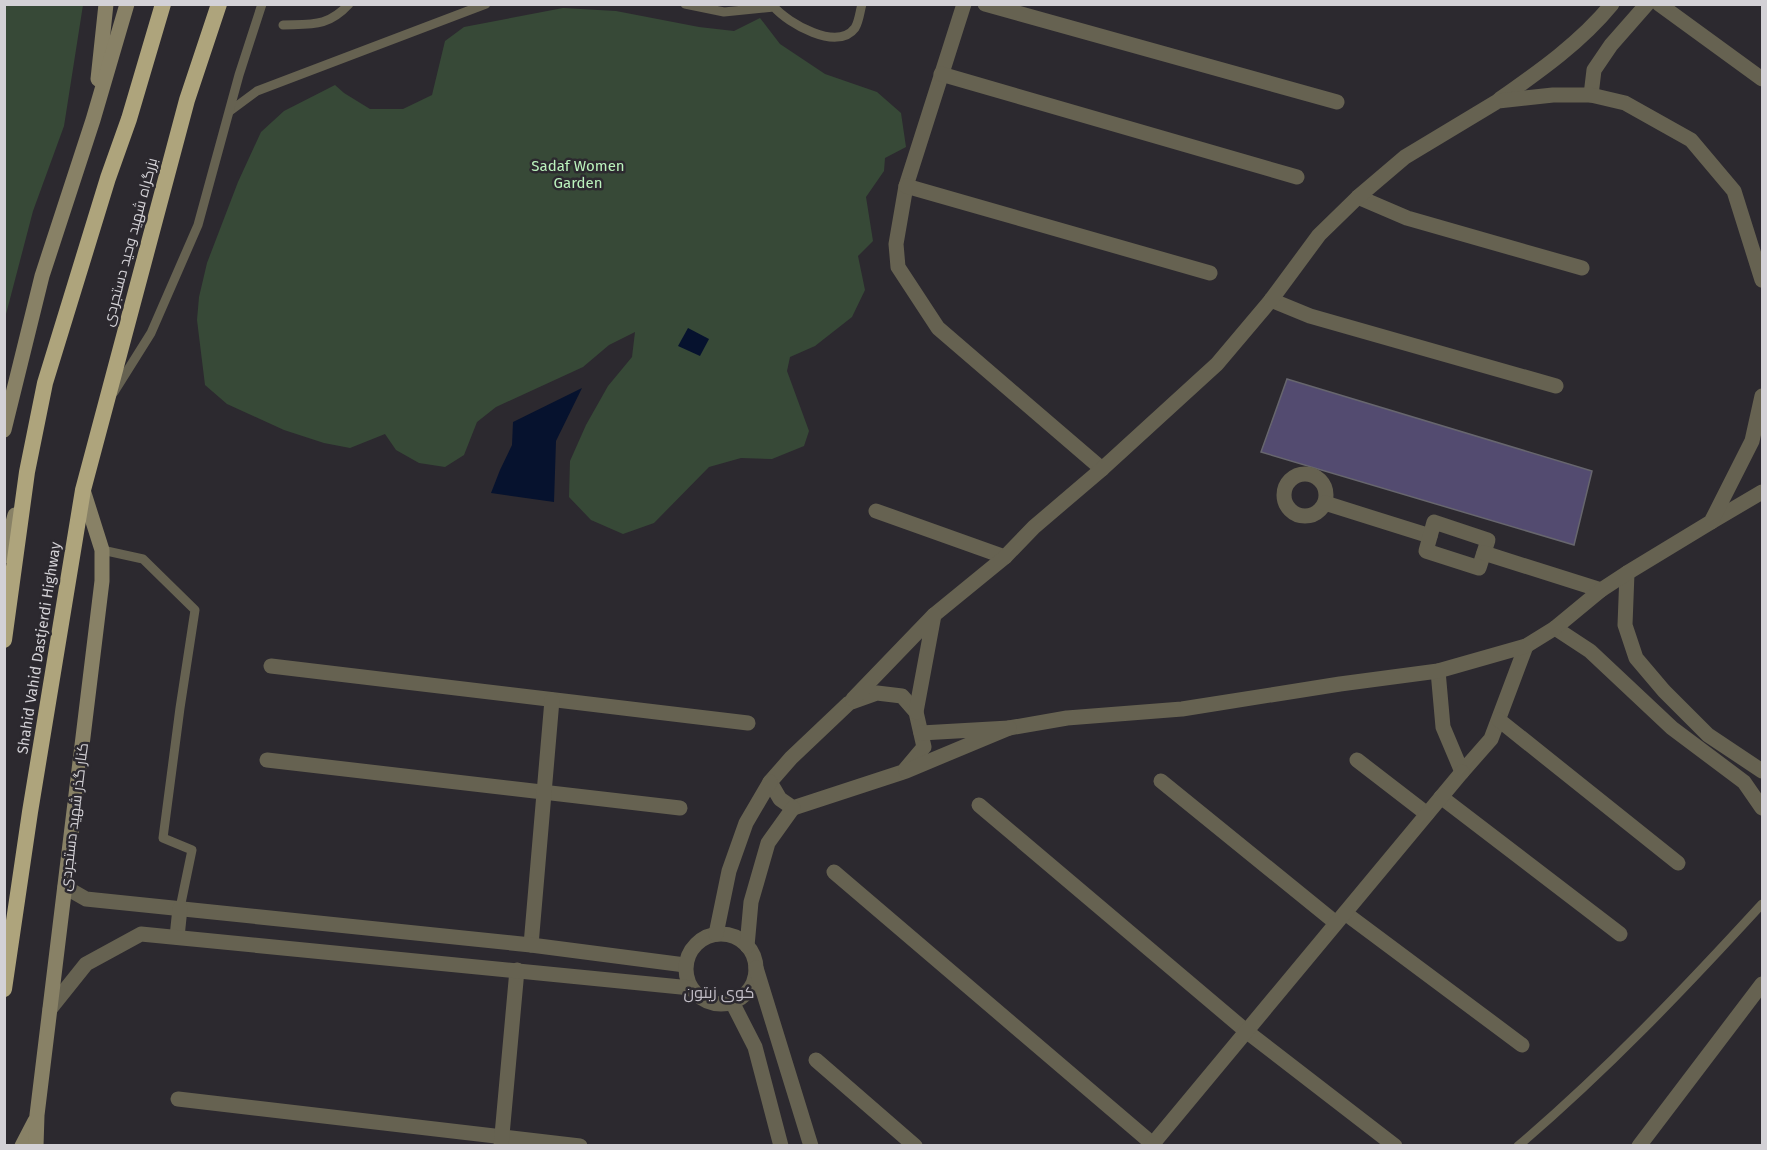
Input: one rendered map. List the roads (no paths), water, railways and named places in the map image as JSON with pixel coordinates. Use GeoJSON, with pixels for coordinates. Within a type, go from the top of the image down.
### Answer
{"type":"FeatureCollection","features":[{"type":"Feature","properties":{"kind":"highway"},"geometry":{"type":"LineString","coordinates":[[4,640],[27,472],[45,383],[163,4]]}},
{"type":"Feature","properties":{"kind":"highway","name":"بزرگراه شهید وحید دستجردی"},"geometry":{"type":"LineString","coordinates":[[83,490],[187,100],[219,4]]}},
{"type":"Feature","properties":{"kind":"highway","name":"Shahid Vahid Dastjerdi Highway"},"geometry":{"type":"LineString","coordinates":[[4,989],[30,812],[83,490]]}},
{"type":"Feature","properties":{"kind":"main road"},"geometry":{"type":"LineString","coordinates":[[93,120],[106,4]]}},
{"type":"Feature","properties":{"kind":"main road"},"geometry":{"type":"LineString","coordinates":[[4,430],[42,276],[93,120],[127,4]]}},
{"type":"Feature","properties":{"kind":"main road"},"geometry":{"type":"LineString","coordinates":[[4,556],[27,472]]}},
{"type":"Feature","properties":{"kind":"main road","name":"کنار گذر شهید دستجردی"},"geometry":{"type":"LineString","coordinates":[[36,1146],[37,1115],[102,581],[102,550],[83,490]]}},
{"type":"Feature","properties":{"kind":"main road"},"geometry":{"type":"LineString","coordinates":[[21,1146],[37,1115]]}},
{"type":"Feature","properties":{"kind":"street"},"geometry":{"type":"LineString","coordinates":[[964,4],[906,186],[896,244],[898,267],[938,328],[1102,469]]}},
{"type":"Feature","properties":{"kind":"street"},"geometry":{"type":"LineString","coordinates":[[985,4],[1337,102]]}},
{"type":"Feature","properties":{"kind":"street"},"geometry":{"type":"LineString","coordinates":[[716,934],[732,861],[746,823],[770,782],[791,758],[849,703],[934,615],[1005,557],[1034,527],[1102,469],[1217,364],[1271,300],[1319,235],[1358,197],[1405,157],[1498,101],[1538,72],[1594,26],[1612,4]]}},
{"type":"Feature","properties":{"kind":"street"},"geometry":{"type":"LineString","coordinates":[[1591,96],[1594,70],[1611,45],[1647,4]]}},
{"type":"Feature","properties":{"kind":"street"},"geometry":{"type":"LineString","coordinates":[[1659,4],[1762,79]]}},
{"type":"Feature","properties":{"kind":"street"},"geometry":{"type":"LineString","coordinates":[[941,74],[1297,177]]}},
{"type":"Feature","properties":{"kind":"street"},"geometry":{"type":"LineString","coordinates":[[1498,101],[1553,95],[1591,96],[1625,103],[1690,140],[1734,191],[1762,280]]}},
{"type":"Feature","properties":{"kind":"street"},"geometry":{"type":"LineString","coordinates":[[906,186],[1210,273]]}},
{"type":"Feature","properties":{"kind":"street"},"geometry":{"type":"LineString","coordinates":[[1358,197],[1407,218],[1582,268]]}},
{"type":"Feature","properties":{"kind":"street"},"geometry":{"type":"LineString","coordinates":[[1271,300],[1310,316],[1556,386]]}},
{"type":"Feature","properties":{"kind":"street"},"geometry":{"type":"LineString","coordinates":[[1712,522],[1752,441],[1762,396]]}},
{"type":"Feature","properties":{"kind":"street"},"geometry":{"type":"LineString","coordinates":[[921,733],[1009,728],[1067,718],[1182,709],[1438,671],[1526,646],[1555,628],[1600,590],[1762,492]]}},
{"type":"Feature","properties":{"kind":"street"},"geometry":{"type":"LineString","coordinates":[[1325,503],[1430,536]]}},
{"type":"Feature","properties":{"kind":"street"},"geometry":{"type":"LineString","coordinates":[[876,511],[1005,557]]}},
{"type":"Feature","properties":{"kind":"street"},"geometry":{"type":"LineString","coordinates":[[1434,522],[1488,540],[1484,554],[1479,568],[1426,550],[1434,522]]}},
{"type":"Feature","properties":{"kind":"street"},"geometry":{"type":"LineString","coordinates":[[1484,554],[1600,590]]}},
{"type":"Feature","properties":{"kind":"street"},"geometry":{"type":"LineString","coordinates":[[1627,573],[1625,625],[1636,658],[1664,691],[1708,735],[1762,771]]}},
{"type":"Feature","properties":{"kind":"street"},"geometry":{"type":"LineString","coordinates":[[903,772],[924,747],[916,712],[934,615]]}},
{"type":"Feature","properties":{"kind":"street"},"geometry":{"type":"LineString","coordinates":[[1555,628],[1590,651],[1672,728],[1744,782],[1762,808]]}},
{"type":"Feature","properties":{"kind":"street"},"geometry":{"type":"LineString","coordinates":[[834,872],[1153,1145],[1491,739],[1526,646]]}},
{"type":"Feature","properties":{"kind":"street"},"geometry":{"type":"LineString","coordinates":[[271,666],[748,723]]}},
{"type":"Feature","properties":{"kind":"street"},"geometry":{"type":"LineString","coordinates":[[1438,671],[1443,727],[1462,772]]}},
{"type":"Feature","properties":{"kind":"street"},"geometry":{"type":"LineString","coordinates":[[849,703],[877,693],[902,696],[916,712]]}},
{"type":"Feature","properties":{"kind":"street"},"geometry":{"type":"LineString","coordinates":[[531,945],[552,700]]}},
{"type":"Feature","properties":{"kind":"street"},"geometry":{"type":"LineString","coordinates":[[1499,720],[1678,863]]}},
{"type":"Feature","properties":{"kind":"street"},"geometry":{"type":"LineString","coordinates":[[747,946],[751,902],[768,843],[794,808],[903,772],[1009,728]]}},
{"type":"Feature","properties":{"kind":"street"},"geometry":{"type":"LineString","coordinates":[[267,760],[543,794],[680,808]]}},
{"type":"Feature","properties":{"kind":"street"},"geometry":{"type":"LineString","coordinates":[[1357,760],[1427,814]]}},
{"type":"Feature","properties":{"kind":"street"},"geometry":{"type":"LineString","coordinates":[[770,782],[780,799],[794,808]]}},
{"type":"Feature","properties":{"kind":"street"},"geometry":{"type":"LineString","coordinates":[[1161,782],[1341,918],[1522,1045]]}},
{"type":"Feature","properties":{"kind":"street"},"geometry":{"type":"LineString","coordinates":[[1441,797],[1620,934]]}},
{"type":"Feature","properties":{"kind":"street"},"geometry":{"type":"LineString","coordinates":[[980,805],[1246,1031],[1395,1146]]}},
{"type":"Feature","properties":{"kind":"street"},"geometry":{"type":"LineString","coordinates":[[65,887],[86,899],[531,945],[685,965]]}},
{"type":"Feature","properties":{"kind":"street"},"geometry":{"type":"LineString","coordinates":[[177,938],[180,908]]}},
{"type":"Feature","properties":{"kind":"street"},"geometry":{"type":"LineString","coordinates":[[50,1009],[87,964],[141,934],[691,988]]}},
{"type":"Feature","properties":{"kind":"street"},"geometry":{"type":"LineString","coordinates":[[756,967],[755,978],[750,989],[742,997],[720,1004],[709,1002],[691,988],[686,977],[685,965],[695,944],[705,937],[727,934],[738,938],[747,946],[753,956],[811,1146]]}},
{"type":"Feature","properties":{"kind":"street"},"geometry":{"type":"LineString","coordinates":[[502,1141],[516,970]]}},
{"type":"Feature","properties":{"kind":"street"},"geometry":{"type":"LineString","coordinates":[[1639,1146],[1762,984]]}},
{"type":"Feature","properties":{"kind":"street"},"geometry":{"type":"LineString","coordinates":[[732,1002],[755,1047],[782,1146]]}},
{"type":"Feature","properties":{"kind":"street"},"geometry":{"type":"LineString","coordinates":[[816,1060],[915,1146]]}},
{"type":"Feature","properties":{"kind":"street"},"geometry":{"type":"LineString","coordinates":[[178,1099],[502,1141],[580,1146]]}},
{"type":"Feature","properties":{"kind":"lane"},"geometry":{"type":"LineString","coordinates":[[106,406],[151,333],[198,225],[239,75],[262,4]]}},
{"type":"Feature","properties":{"kind":"lane"},"geometry":{"type":"LineString","coordinates":[[283,25],[320,24],[337,17],[349,4]]}},
{"type":"Feature","properties":{"kind":"lane"},"geometry":{"type":"LineString","coordinates":[[685,4],[724,12],[773,6],[781,15],[827,37],[842,37],[855,28],[862,4]]}},
{"type":"Feature","properties":{"kind":"lane"},"geometry":{"type":"LineString","coordinates":[[230,111],[257,91],[485,5]]}},
{"type":"Feature","properties":{"kind":"lane"},"geometry":{"type":"LineString","coordinates":[[102,550],[143,559],[195,610],[163,838],[192,850],[180,908]]}},
{"type":"Feature","properties":{"kind":"lane"},"geometry":{"type":"LineString","coordinates":[[1518,1146],[1575,1097],[1657,1017],[1762,904]]}},
{"type":"Feature","properties":{"kind":"water"},"geometry":{"type":"Polygon","coordinates":[[[688,328],[709,339],[700,356],[678,346],[688,328]]]}},
{"type":"Feature","properties":{"kind":"water"},"geometry":{"type":"Polygon","coordinates":[[[582,388],[556,441],[554,502],[491,493],[512,445],[513,422],[582,388]]]}},
{"type":"Feature","properties":{"kind":"district","name":"کوی زیتون"},"geometry":{"type":"Point","coordinates":[719,992]}},
{"type":"Feature","properties":{"kind":"park label","name":"Sadaf Women Garden"},"geometry":{"type":"Point","coordinates":[578,174]}}]}
